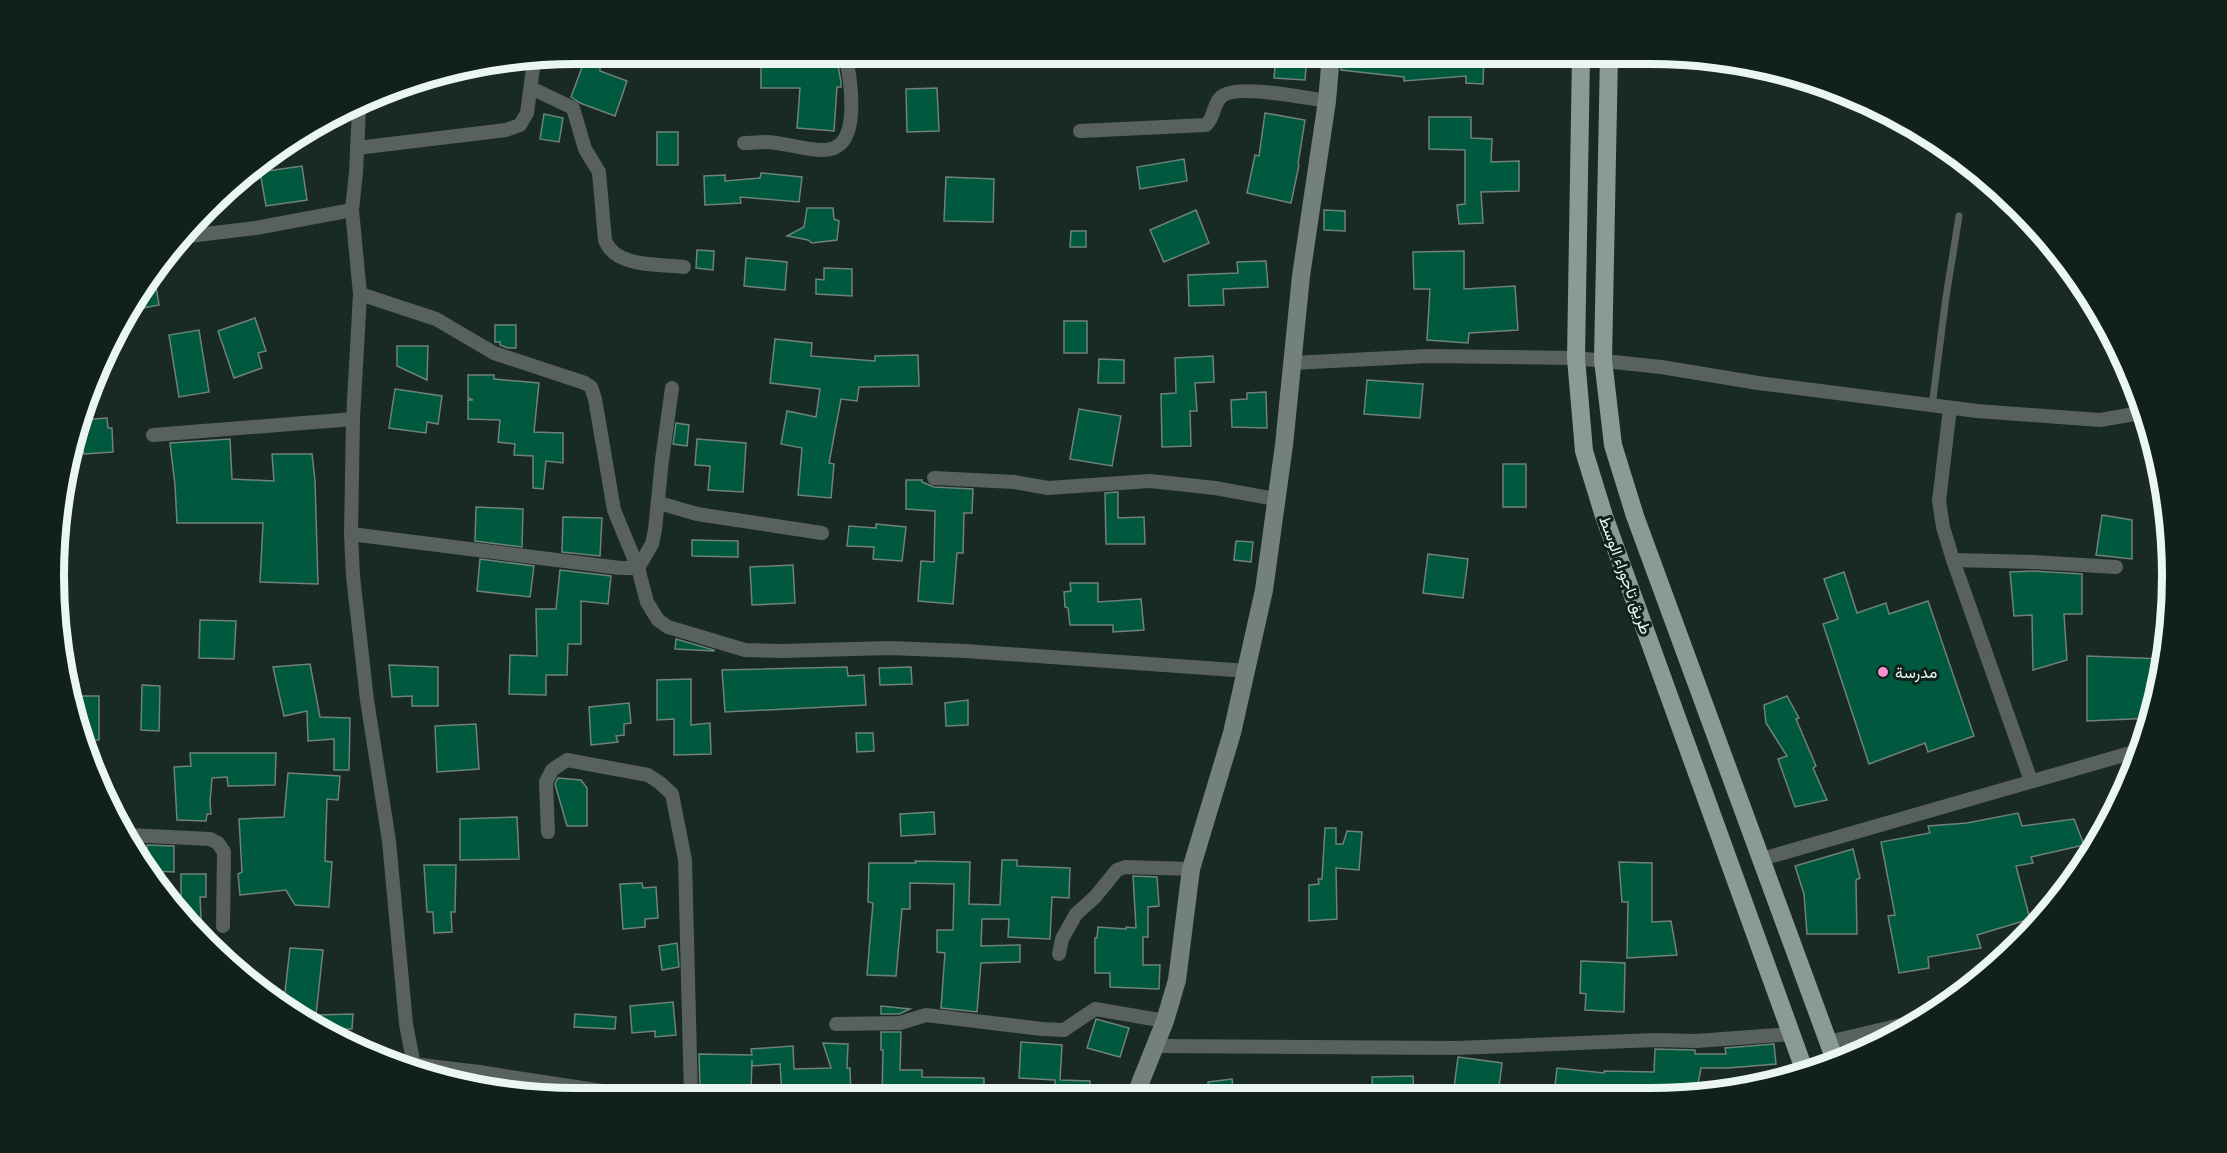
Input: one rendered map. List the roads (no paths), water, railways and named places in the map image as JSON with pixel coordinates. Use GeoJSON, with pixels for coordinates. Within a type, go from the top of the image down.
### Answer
{"type":"FeatureCollection","features":[{"type":"Feature","properties":{"kind":"main road","name":"طريق تاجوراء الوسط"},"geometry":{"type":"LineString","coordinates":[[1581,64],[1576,358],[1584,451],[1604,516],[1803,1065]]}},
{"type":"Feature","properties":{"kind":"main road"},"geometry":{"type":"LineString","coordinates":[[1609,64],[1603,360],[1613,445],[1635,516],[1833,1055]]}},
{"type":"Feature","properties":{"kind":"street"},"geometry":{"type":"LineString","coordinates":[[744,143],[768,142],[819,150],[836,148],[846,138],[849,124],[852,84],[847,64]]}},
{"type":"Feature","properties":{"kind":"street"},"geometry":{"type":"LineString","coordinates":[[1138,1088],[1165,1021],[1176,980],[1191,869],[1232,733],[1248,671],[1264,590],[1293,363],[1300,276],[1327,101],[1330,64]]}},
{"type":"Feature","properties":{"kind":"street"},"geometry":{"type":"LineString","coordinates":[[357,148],[506,130],[520,125],[527,113],[533,67]]}},
{"type":"Feature","properties":{"kind":"street"},"geometry":{"type":"LineString","coordinates":[[531,88],[573,108],[585,149],[599,172],[605,240],[608,249],[625,260],[684,267]]}},
{"type":"Feature","properties":{"kind":"street"},"geometry":{"type":"LineString","coordinates":[[1080,131],[1206,124],[1212,119],[1219,98],[1227,92],[1242,90],[1327,101]]}},
{"type":"Feature","properties":{"kind":"street"},"geometry":{"type":"LineString","coordinates":[[359,113],[352,210],[360,294],[353,419],[351,534],[353,576],[367,700],[389,841],[406,1024],[413,1061]]}},
{"type":"Feature","properties":{"kind":"street"},"geometry":{"type":"LineString","coordinates":[[195,235],[256,228],[352,210]]}},
{"type":"Feature","properties":{"kind":"street"},"geometry":{"type":"LineString","coordinates":[[360,294],[435,320],[494,353],[591,387],[602,433],[614,510],[638,568],[647,602],[658,620],[668,627],[745,650],[890,648],[965,651],[1248,671]]}},
{"type":"Feature","properties":{"kind":"street"},"geometry":{"type":"LineString","coordinates":[[1293,363],[1428,356],[1576,358],[1950,408],[2100,420],[2136,414]]}},
{"type":"Feature","properties":{"kind":"street"},"geometry":{"type":"LineString","coordinates":[[638,568],[652,544],[672,388]]}},
{"type":"Feature","properties":{"kind":"street"},"geometry":{"type":"LineString","coordinates":[[1950,408],[1939,501],[1943,527],[2031,781]]}},
{"type":"Feature","properties":{"kind":"street"},"geometry":{"type":"LineString","coordinates":[[153,435],[353,419]]}},
{"type":"Feature","properties":{"kind":"street"},"geometry":{"type":"LineString","coordinates":[[934,478],[1014,482],[1048,488],[1150,481],[1215,488],[1276,499]]}},
{"type":"Feature","properties":{"kind":"street"},"geometry":{"type":"LineString","coordinates":[[659,503],[697,514],[822,533]]}},
{"type":"Feature","properties":{"kind":"street"},"geometry":{"type":"LineString","coordinates":[[351,534],[620,568],[638,568]]}},
{"type":"Feature","properties":{"kind":"street"},"geometry":{"type":"LineString","coordinates":[[1953,560],[2033,561],[2116,567]]}},
{"type":"Feature","properties":{"kind":"street"},"geometry":{"type":"LineString","coordinates":[[1762,860],[2131,753]]}},
{"type":"Feature","properties":{"kind":"street"},"geometry":{"type":"LineString","coordinates":[[548,832],[546,782],[552,770],[567,760],[648,775],[672,794],[685,860],[691,1088]]}},
{"type":"Feature","properties":{"kind":"street"},"geometry":{"type":"LineString","coordinates":[[135,835],[210,839],[218,843],[224,852],[223,926]]}},
{"type":"Feature","properties":{"kind":"street"},"geometry":{"type":"LineString","coordinates":[[1059,954],[1062,939],[1076,914],[1095,897],[1117,870],[1125,867],[1191,869]]}},
{"type":"Feature","properties":{"kind":"street"},"geometry":{"type":"LineString","coordinates":[[836,1024],[900,1023],[926,1015],[1064,1030],[1095,1009],[1165,1021]]}},
{"type":"Feature","properties":{"kind":"street"},"geometry":{"type":"LineString","coordinates":[[1828,1042],[1894,1027]]}},
{"type":"Feature","properties":{"kind":"street"},"geometry":{"type":"LineString","coordinates":[[1156,1046],[1456,1048],[1655,1040],[1696,1041],[1792,1034]]}},
{"type":"Feature","properties":{"kind":"street"},"geometry":{"type":"LineString","coordinates":[[437,1069],[479,1072],[581,1088]]}},
{"type":"Feature","properties":{"kind":"lane"},"geometry":{"type":"LineString","coordinates":[[1932,406],[1959,216]]}},
{"type":"Feature","properties":{"kind":"place","name":"مدرسة"},"geometry":{"type":"Point","coordinates":[1883,672]}}]}
